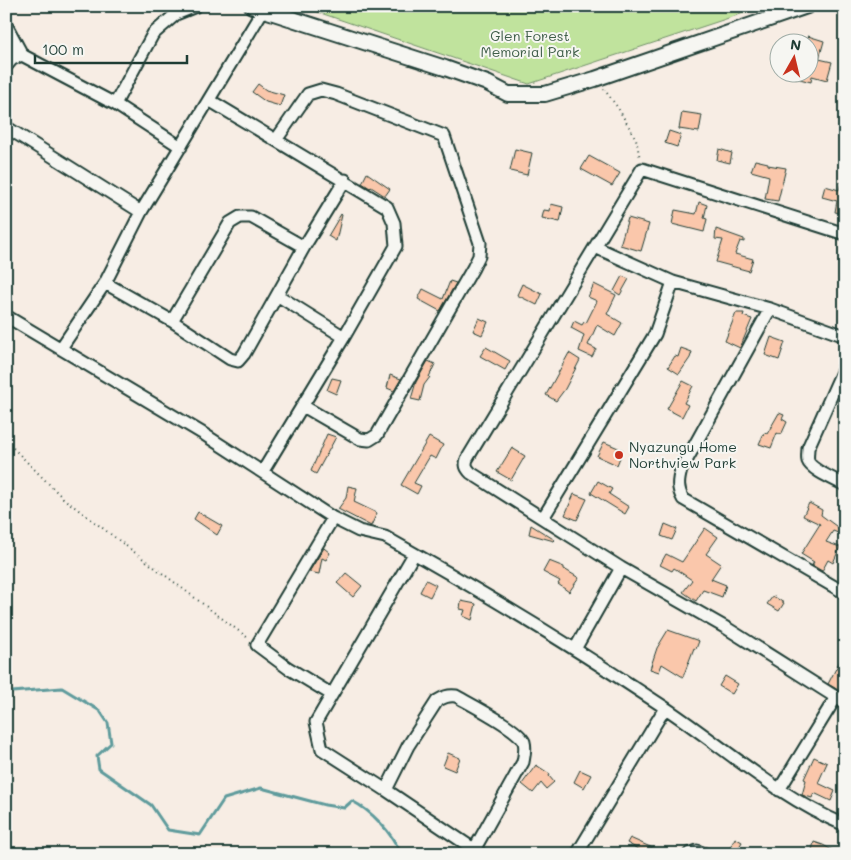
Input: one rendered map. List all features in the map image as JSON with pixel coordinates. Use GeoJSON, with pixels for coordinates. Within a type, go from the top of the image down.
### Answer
{"type":"FeatureCollection","features":[{"type":"Feature","properties":{"kind":"street"},"geometry":{"type":"LineString","coordinates":[[115,104],[153,34],[176,14],[196,6]]}},
{"type":"Feature","properties":{"kind":"street"},"geometry":{"type":"LineString","coordinates":[[61,348],[105,283],[141,212],[209,100],[257,8],[445,68],[486,83],[508,94],[545,94],[595,79],[807,6]]}},
{"type":"Feature","properties":{"kind":"street"},"geometry":{"type":"LineString","coordinates":[[6,28],[20,54],[115,104],[181,147]]}},
{"type":"Feature","properties":{"kind":"street"},"geometry":{"type":"LineString","coordinates":[[6,64],[11,58],[20,54]]}},
{"type":"Feature","properties":{"kind":"street"},"geometry":{"type":"LineString","coordinates":[[276,140],[308,94],[321,90],[336,94],[444,136],[480,243],[479,256],[476,262],[377,435],[369,440],[360,439],[303,406]]}},
{"type":"Feature","properties":{"kind":"street"},"geometry":{"type":"LineString","coordinates":[[209,100],[387,206],[394,223],[396,246],[344,337],[263,471]]}},
{"type":"Feature","properties":{"kind":"street"},"geometry":{"type":"LineString","coordinates":[[6,128],[141,212]]}},
{"type":"Feature","properties":{"kind":"street"},"geometry":{"type":"LineString","coordinates":[[780,790],[840,700],[728,629],[621,568],[470,473],[465,464],[642,169],[845,234]]}},
{"type":"Feature","properties":{"kind":"street"},"geometry":{"type":"LineString","coordinates":[[105,283],[172,321],[230,359],[238,361],[244,354],[304,247],[345,180]]}},
{"type":"Feature","properties":{"kind":"street"},"geometry":{"type":"LineString","coordinates":[[172,321],[230,223],[240,217],[251,217],[304,247]]}},
{"type":"Feature","properties":{"kind":"street"},"geometry":{"type":"LineString","coordinates":[[595,247],[673,282],[770,309],[845,336]]}},
{"type":"Feature","properties":{"kind":"street"},"geometry":{"type":"LineString","coordinates":[[543,518],[655,334],[673,282]]}},
{"type":"Feature","properties":{"kind":"street"},"geometry":{"type":"LineString","coordinates":[[278,296],[344,337]]}},
{"type":"Feature","properties":{"kind":"street"},"geometry":{"type":"LineString","coordinates":[[770,309],[681,470],[678,490],[682,499],[845,593]]}},
{"type":"Feature","properties":{"kind":"street"},"geometry":{"type":"LineString","coordinates":[[6,316],[263,471],[333,518],[359,531],[385,538],[574,649],[665,708],[780,790],[809,808],[845,825]]}},
{"type":"Feature","properties":{"kind":"street"},"geometry":{"type":"LineString","coordinates":[[845,365],[808,448],[807,455],[812,467],[845,485]]}},
{"type":"Feature","properties":{"kind":"street"},"geometry":{"type":"LineString","coordinates":[[331,694],[288,668],[257,645],[333,518]]}},
{"type":"Feature","properties":{"kind":"street"},"geometry":{"type":"LineString","coordinates":[[386,790],[408,746],[437,701],[449,695],[456,696],[503,724],[524,742],[525,752],[523,762],[478,852],[386,790],[322,750],[316,722],[414,554]]}},
{"type":"Feature","properties":{"kind":"street"},"geometry":{"type":"LineString","coordinates":[[574,649],[621,568]]}},
{"type":"Feature","properties":{"kind":"street"},"geometry":{"type":"LineString","coordinates":[[577,854],[665,708]]}},
{"type":"Feature","properties":{"kind":"street"},"geometry":{"type":"LineString","coordinates":[[689,854],[697,851],[705,854]]}},
{"type":"Feature","properties":{"kind":"path"},"geometry":{"type":"LineString","coordinates":[[595,79],[618,108],[636,139],[642,169]]}},
{"type":"Feature","properties":{"kind":"path"},"geometry":{"type":"LineString","coordinates":[[6,441],[64,499],[257,645]]}},
{"type":"Feature","properties":{"kind":"green space","name":"Glen Forest Memorial Park"},"geometry":{"type":"Polygon","coordinates":[[[300,6],[765,6],[529,84],[300,6]]]}},
{"type":"Feature","properties":{"kind":"building"},"geometry":{"type":"Polygon","coordinates":[[[818,39],[824,41],[819,59],[832,62],[827,80],[818,78],[818,39]]]}},
{"type":"Feature","properties":{"kind":"building"},"geometry":{"type":"Polygon","coordinates":[[[258,84],[266,90],[284,95],[280,106],[266,102],[252,92],[258,84]]]}},
{"type":"Feature","properties":{"kind":"building"},"geometry":{"type":"Polygon","coordinates":[[[682,112],[702,115],[699,132],[679,129],[682,112]]]}},
{"type":"Feature","properties":{"kind":"building"},"geometry":{"type":"Polygon","coordinates":[[[669,131],[681,135],[677,147],[665,143],[669,131]]]}},
{"type":"Feature","properties":{"kind":"building"},"geometry":{"type":"Polygon","coordinates":[[[515,149],[532,153],[527,175],[510,171],[515,149]]]}},
{"type":"Feature","properties":{"kind":"building"},"geometry":{"type":"Polygon","coordinates":[[[719,149],[732,153],[730,163],[717,160],[719,149]]]}},
{"type":"Feature","properties":{"kind":"building"},"geometry":{"type":"Polygon","coordinates":[[[589,156],[620,173],[612,186],[581,169],[589,156]]]}},
{"type":"Feature","properties":{"kind":"building"},"geometry":{"type":"Polygon","coordinates":[[[755,160],[768,163],[768,165],[786,168],[778,201],[765,199],[769,176],[751,171],[755,160]]]}},
{"type":"Feature","properties":{"kind":"building"},"geometry":{"type":"Polygon","coordinates":[[[367,173],[390,189],[385,196],[362,183],[367,173]]]}},
{"type":"Feature","properties":{"kind":"building"},"geometry":{"type":"Polygon","coordinates":[[[841,182],[845,183],[845,214],[835,212],[837,201],[822,197],[825,186],[839,190],[841,182]]]}},
{"type":"Feature","properties":{"kind":"building"},"geometry":{"type":"Polygon","coordinates":[[[699,202],[707,205],[704,218],[707,219],[704,232],[672,224],[675,210],[696,214],[699,202]]]}},
{"type":"Feature","properties":{"kind":"building"},"geometry":{"type":"Polygon","coordinates":[[[551,204],[563,207],[560,222],[542,218],[544,210],[550,211],[551,204]]]}},
{"type":"Feature","properties":{"kind":"building"},"geometry":{"type":"Polygon","coordinates":[[[342,215],[336,241],[328,236],[342,215]]]}},
{"type":"Feature","properties":{"kind":"building"},"geometry":{"type":"Polygon","coordinates":[[[628,218],[649,224],[641,251],[620,245],[628,218]]]}},
{"type":"Feature","properties":{"kind":"building"},"geometry":{"type":"Polygon","coordinates":[[[716,229],[744,239],[744,242],[740,241],[735,254],[753,259],[749,271],[716,262],[723,240],[715,239],[716,229]]]}},
{"type":"Feature","properties":{"kind":"building"},"geometry":{"type":"Polygon","coordinates":[[[622,276],[629,279],[620,295],[614,291],[622,276]]]}},
{"type":"Feature","properties":{"kind":"building"},"geometry":{"type":"Polygon","coordinates":[[[450,281],[456,283],[440,311],[418,299],[423,289],[443,299],[450,281]]]}},
{"type":"Feature","properties":{"kind":"building"},"geometry":{"type":"Polygon","coordinates":[[[522,284],[542,294],[537,305],[517,295],[522,284]]]}},
{"type":"Feature","properties":{"kind":"building"},"geometry":{"type":"Polygon","coordinates":[[[594,284],[616,295],[607,314],[622,323],[615,336],[597,325],[588,345],[596,349],[592,357],[579,351],[584,335],[571,328],[574,321],[582,325],[584,322],[586,323],[597,301],[588,297],[594,284]]]}},
{"type":"Feature","properties":{"kind":"building"},"geometry":{"type":"Polygon","coordinates":[[[736,313],[744,313],[743,316],[752,319],[740,348],[725,341],[736,313]]]}},
{"type":"Feature","properties":{"kind":"building"},"geometry":{"type":"Polygon","coordinates":[[[479,318],[488,322],[482,335],[473,331],[479,318]]]}},
{"type":"Feature","properties":{"kind":"building"},"geometry":{"type":"Polygon","coordinates":[[[771,337],[785,342],[779,360],[765,355],[771,337]]]}},
{"type":"Feature","properties":{"kind":"building"},"geometry":{"type":"Polygon","coordinates":[[[486,347],[510,361],[505,370],[480,356],[486,347]]]}},
{"type":"Feature","properties":{"kind":"building"},"geometry":{"type":"Polygon","coordinates":[[[681,348],[692,352],[679,374],[668,367],[675,356],[678,357],[681,348]]]}},
{"type":"Feature","properties":{"kind":"building"},"geometry":{"type":"Polygon","coordinates":[[[569,353],[580,360],[565,389],[556,401],[546,395],[569,353]]]}},
{"type":"Feature","properties":{"kind":"building"},"geometry":{"type":"Polygon","coordinates":[[[428,361],[435,364],[430,377],[424,385],[420,401],[411,399],[416,382],[428,361]]]}},
{"type":"Feature","properties":{"kind":"building"},"geometry":{"type":"Polygon","coordinates":[[[390,375],[401,379],[394,391],[387,388],[390,375]]]}},
{"type":"Feature","properties":{"kind":"building"},"geometry":{"type":"Polygon","coordinates":[[[332,378],[341,380],[336,394],[327,390],[332,378]]]}},
{"type":"Feature","properties":{"kind":"building"},"geometry":{"type":"Polygon","coordinates":[[[683,381],[693,386],[684,403],[688,405],[682,417],[667,409],[683,381]]]}},
{"type":"Feature","properties":{"kind":"building"},"geometry":{"type":"Polygon","coordinates":[[[779,413],[784,415],[782,419],[787,422],[781,435],[777,433],[771,448],[759,444],[764,433],[767,434],[779,413]]]}},
{"type":"Feature","properties":{"kind":"building"},"geometry":{"type":"Polygon","coordinates":[[[327,434],[336,437],[316,474],[311,471],[327,434]]]}},
{"type":"Feature","properties":{"kind":"building"},"geometry":{"type":"Polygon","coordinates":[[[429,437],[443,445],[436,459],[430,456],[414,483],[421,486],[417,494],[401,485],[429,437]]]}},
{"type":"Feature","properties":{"kind":"building"},"geometry":{"type":"Polygon","coordinates":[[[604,442],[623,450],[617,465],[597,456],[604,442]]]}},
{"type":"Feature","properties":{"kind":"building"},"geometry":{"type":"Polygon","coordinates":[[[512,448],[525,456],[511,480],[497,472],[512,448]]]}},
{"type":"Feature","properties":{"kind":"building"},"geometry":{"type":"Polygon","coordinates":[[[598,481],[612,489],[609,494],[629,507],[625,514],[591,493],[598,481]]]}},
{"type":"Feature","properties":{"kind":"building"},"geometry":{"type":"Polygon","coordinates":[[[348,486],[357,488],[354,502],[377,513],[371,526],[338,509],[346,498],[348,486]]]}},
{"type":"Feature","properties":{"kind":"building"},"geometry":{"type":"Polygon","coordinates":[[[574,494],[587,499],[577,520],[565,515],[574,494]]]}},
{"type":"Feature","properties":{"kind":"building"},"geometry":{"type":"Polygon","coordinates":[[[809,503],[822,510],[821,515],[840,529],[838,533],[833,531],[826,542],[840,547],[833,563],[828,560],[822,571],[812,565],[814,562],[801,554],[820,524],[803,516],[809,503]]]}},
{"type":"Feature","properties":{"kind":"building"},"geometry":{"type":"Polygon","coordinates":[[[198,512],[222,526],[217,535],[194,519],[198,512]]]}},
{"type":"Feature","properties":{"kind":"building"},"geometry":{"type":"Polygon","coordinates":[[[665,524],[677,529],[672,540],[661,536],[665,524]]]}},
{"type":"Feature","properties":{"kind":"building"},"geometry":{"type":"Polygon","coordinates":[[[531,525],[555,540],[529,534],[531,525]]]}},
{"type":"Feature","properties":{"kind":"building"},"geometry":{"type":"Polygon","coordinates":[[[705,528],[718,537],[706,554],[721,564],[711,579],[726,585],[722,597],[703,590],[696,601],[683,592],[692,580],[674,568],[672,571],[660,565],[666,554],[682,562],[705,528]]]}},
{"type":"Feature","properties":{"kind":"building"},"geometry":{"type":"Polygon","coordinates":[[[324,548],[330,553],[326,560],[322,558],[319,574],[309,572],[324,548]]]}},
{"type":"Feature","properties":{"kind":"building"},"geometry":{"type":"Polygon","coordinates":[[[549,561],[564,567],[564,569],[579,578],[569,592],[558,584],[560,581],[543,572],[549,561]]]}},
{"type":"Feature","properties":{"kind":"building"},"geometry":{"type":"Polygon","coordinates":[[[346,573],[362,586],[353,597],[337,583],[346,573]]]}},
{"type":"Feature","properties":{"kind":"building"},"geometry":{"type":"Polygon","coordinates":[[[426,580],[436,585],[430,597],[420,592],[426,580]]]}},
{"type":"Feature","properties":{"kind":"building"},"geometry":{"type":"Polygon","coordinates":[[[773,596],[784,603],[779,611],[767,604],[773,596]]]}},
{"type":"Feature","properties":{"kind":"building"},"geometry":{"type":"Polygon","coordinates":[[[461,601],[476,604],[472,620],[463,616],[465,610],[460,609],[461,601]]]}},
{"type":"Feature","properties":{"kind":"building"},"geometry":{"type":"Polygon","coordinates":[[[668,630],[699,641],[696,649],[694,648],[683,677],[662,664],[659,672],[650,669],[657,648],[668,630]]]}},
{"type":"Feature","properties":{"kind":"building"},"geometry":{"type":"Polygon","coordinates":[[[845,651],[845,682],[840,691],[828,684],[845,651]]]}},
{"type":"Feature","properties":{"kind":"building"},"geometry":{"type":"Polygon","coordinates":[[[725,676],[738,684],[732,694],[719,686],[725,676]]]}},
{"type":"Feature","properties":{"kind":"building"},"geometry":{"type":"Polygon","coordinates":[[[448,753],[460,758],[455,771],[443,766],[448,753]]]}},
{"type":"Feature","properties":{"kind":"building"},"geometry":{"type":"Polygon","coordinates":[[[814,757],[827,763],[818,783],[835,791],[831,801],[814,793],[812,798],[802,795],[806,780],[804,779],[814,757]]]}},
{"type":"Feature","properties":{"kind":"building"},"geometry":{"type":"Polygon","coordinates":[[[536,765],[550,774],[549,776],[554,782],[546,789],[541,783],[533,793],[522,784],[536,765]]]}},
{"type":"Feature","properties":{"kind":"building"},"geometry":{"type":"Polygon","coordinates":[[[580,770],[591,775],[584,788],[574,782],[580,770]]]}},
{"type":"Feature","properties":{"kind":"building"},"geometry":{"type":"Polygon","coordinates":[[[630,838],[666,854],[647,854],[627,843],[630,838]]]}},
{"type":"Feature","properties":{"kind":"building"},"geometry":{"type":"Polygon","coordinates":[[[735,838],[742,842],[735,854],[727,854],[735,838]]]}},
{"type":"Feature","properties":{"kind":"building"},"geometry":{"type":"Polygon","coordinates":[[[814,842],[823,845],[839,854],[811,854],[814,842]]]}},
{"type":"Feature","properties":{"kind":"waterway"},"geometry":{"type":"LineString","coordinates":[[6,695],[12,692],[62,688],[100,711],[108,723],[111,743],[97,756],[99,769],[151,805],[168,830],[200,835],[224,799],[261,788],[325,805],[344,808],[352,801],[381,823],[401,854]]}},
{"type":"Feature","properties":{"kind":"place","name":"Nyazungu Home Northview Park"},"geometry":{"type":"Point","coordinates":[619,455]}}]}
